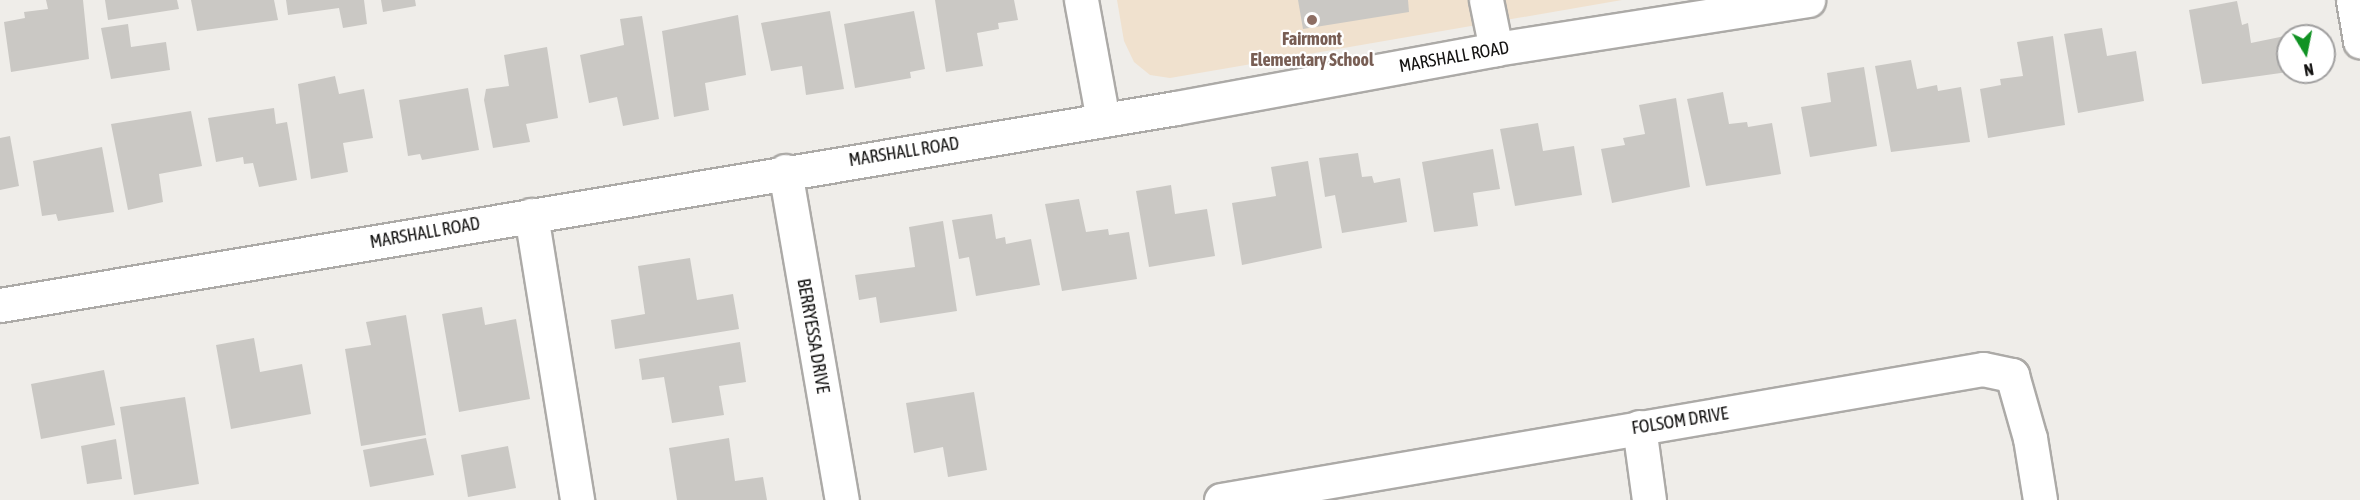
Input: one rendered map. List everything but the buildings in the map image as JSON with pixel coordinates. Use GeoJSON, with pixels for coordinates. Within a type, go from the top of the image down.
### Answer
{"type":"FeatureCollection","features":[{"type":"Feature","properties":{"kind":"street"},"geometry":{"type":"LineString","coordinates":[[1082,0],[1102,120]]}},
{"type":"Feature","properties":{"kind":"street"},"geometry":{"type":"LineString","coordinates":[[1486,0],[1496,49]]}},
{"type":"Feature","properties":{"kind":"street","name":"MARSHALL ROAD"},"geometry":{"type":"LineString","coordinates":[[0,305],[785,171],[1102,120],[1496,49],[1808,0]]}},
{"type":"Feature","properties":{"kind":"street"},"geometry":{"type":"LineString","coordinates":[[2353,0],[2360,41]]}},
{"type":"Feature","properties":{"kind":"street","name":"BERRYESSA DRIVE"},"geometry":{"type":"LineString","coordinates":[[785,171],[842,500]]}},
{"type":"Feature","properties":{"kind":"street"},"geometry":{"type":"LineString","coordinates":[[531,215],[577,500]]}},
{"type":"Feature","properties":{"kind":"street","name":"FOLSOM DRIVE"},"geometry":{"type":"LineString","coordinates":[[1221,500],[1261,497],[1639,427],[1983,369],[2012,375],[2030,438],[2040,500]]}},
{"type":"Feature","properties":{"kind":"street"},"geometry":{"type":"LineString","coordinates":[[1639,427],[1649,500]]}},
{"type":"Feature","properties":{"kind":"shaded area","name":"Fairmont Elementary School"},"geometry":{"type":"Polygon","coordinates":[[[1117,0],[1622,0],[1170,78],[1150,75],[1134,62],[1124,41],[1117,0]]]}},
{"type":"Feature","properties":{"kind":"place","name":"Fairmont Elementary School"},"geometry":{"type":"Point","coordinates":[1312,20]}}]}
